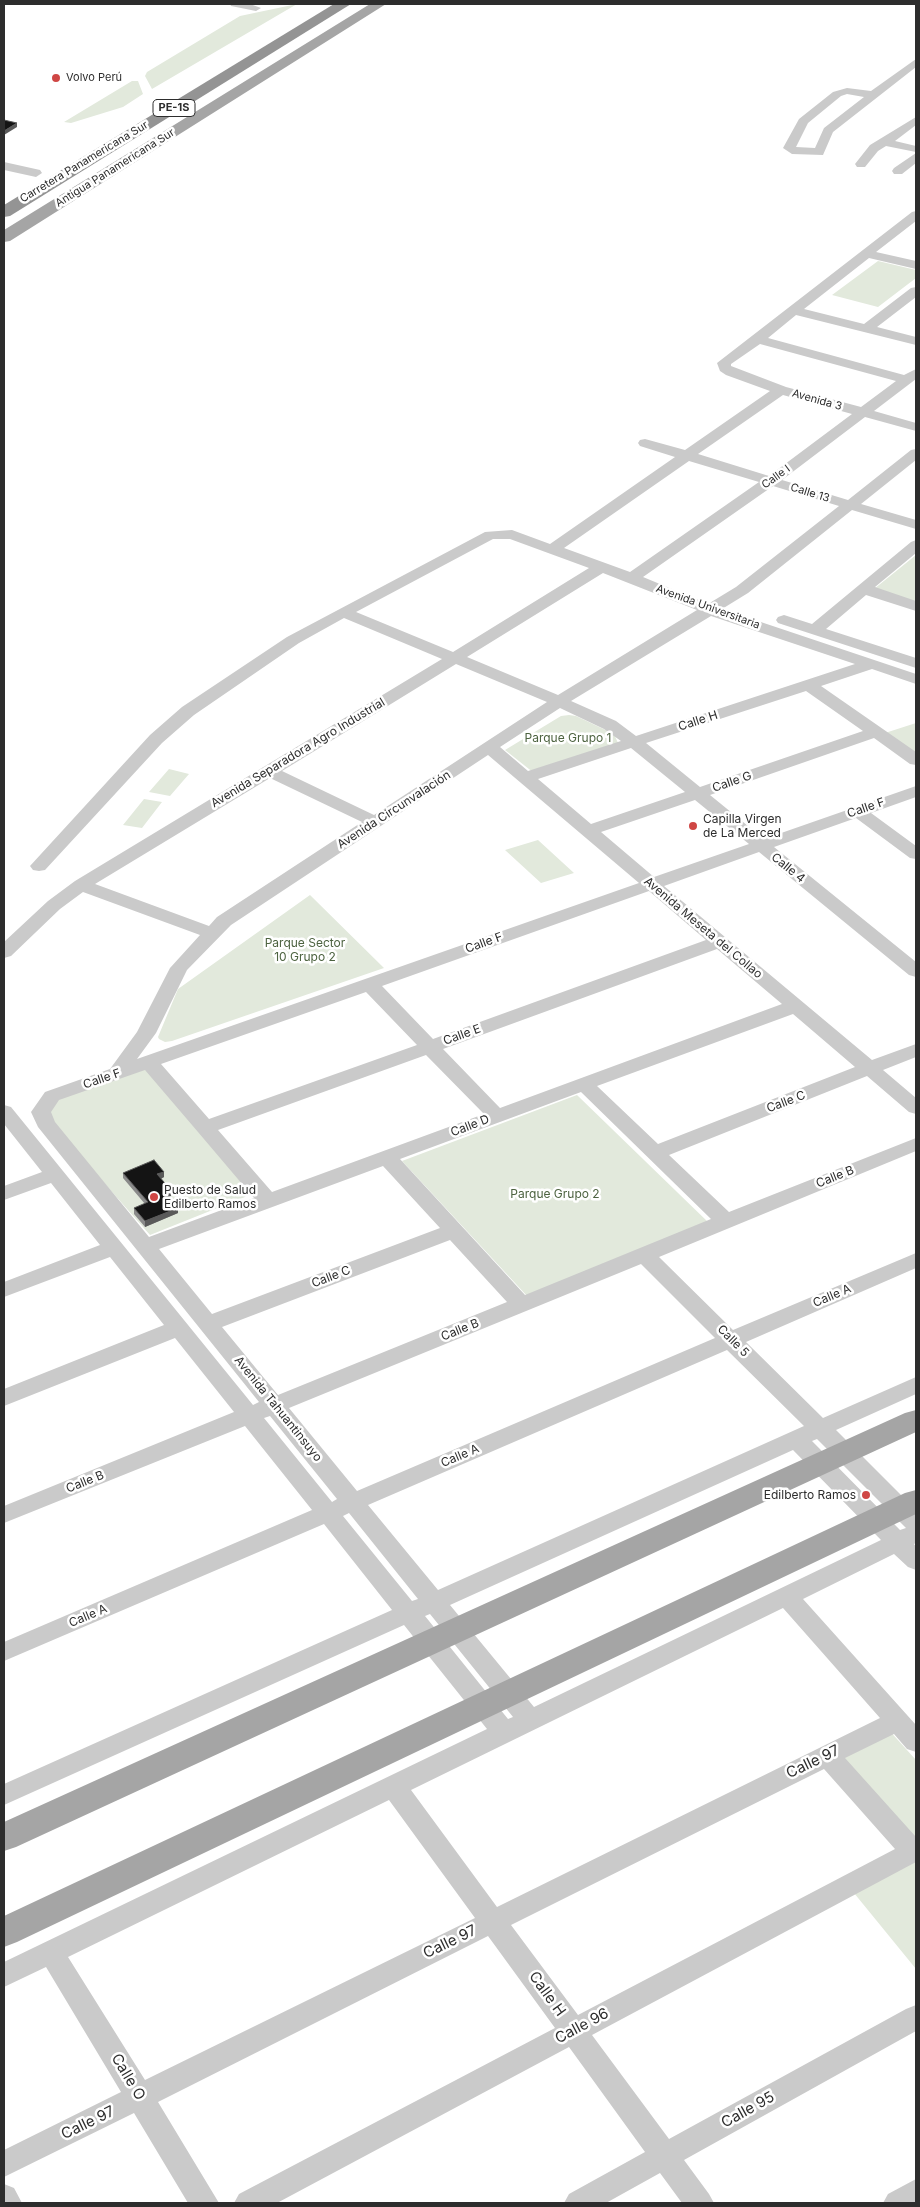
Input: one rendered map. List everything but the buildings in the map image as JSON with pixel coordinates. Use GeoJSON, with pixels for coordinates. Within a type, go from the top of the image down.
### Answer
{"type":"FeatureCollection","features":[{"type":"Feature","properties":{"kind":"highway","name":"Carretera Panamericana Sur"},"geometry":{"type":"LineString","coordinates":[[4,212],[344,4]]}},
{"type":"Feature","properties":{"kind":"highway","name":"Carretera Panamericana Sur"},"geometry":{"type":"LineString","coordinates":[[20,183],[52,163]]}},
{"type":"Feature","properties":{"kind":"main road","name":"Antigua Panamericana Sur"},"geometry":{"type":"LineString","coordinates":[[4,237],[379,4]]}},
{"type":"Feature","properties":{"kind":"main road"},"geometry":{"type":"LineString","coordinates":[[4,1837],[916,1420]]}},
{"type":"Feature","properties":{"kind":"main road"},"geometry":{"type":"LineString","coordinates":[[4,1932],[495,1699],[904,1521]]}},
{"type":"Feature","properties":{"kind":"street"},"geometry":{"type":"LineString","coordinates":[[873,95],[847,91],[837,94],[802,121],[789,148],[792,150],[819,152],[828,130],[916,62]]}},
{"type":"Feature","properties":{"kind":"street"},"geometry":{"type":"LineString","coordinates":[[861,164],[874,148],[916,120]]}},
{"type":"Feature","properties":{"kind":"street"},"geometry":{"type":"LineString","coordinates":[[884,142],[916,149]]}},
{"type":"Feature","properties":{"kind":"street"},"geometry":{"type":"LineString","coordinates":[[898,170],[916,157]]}},
{"type":"Feature","properties":{"kind":"street"},"geometry":{"type":"LineString","coordinates":[[4,166],[36,173]]}},
{"type":"Feature","properties":{"kind":"street"},"geometry":{"type":"LineString","coordinates":[[758,339],[868,254],[911,225],[916,215]]}},
{"type":"Feature","properties":{"kind":"street"},"geometry":{"type":"LineString","coordinates":[[868,254],[916,265]]}},
{"type":"Feature","properties":{"kind":"street"},"geometry":{"type":"LineString","coordinates":[[866,329],[916,291]]}},
{"type":"Feature","properties":{"kind":"street"},"geometry":{"type":"LineString","coordinates":[[795,311],[916,341]]}},
{"type":"Feature","properties":{"kind":"street"},"geometry":{"type":"LineString","coordinates":[[758,339],[911,376]]}},
{"type":"Feature","properties":{"kind":"street","name":"Avenida 3"},"geometry":{"type":"LineString","coordinates":[[758,339],[724,364],[725,368],[731,372],[781,390],[916,427]]}},
{"type":"Feature","properties":{"kind":"street","name":"Calle I"},"geometry":{"type":"LineString","coordinates":[[632,578],[770,481],[911,376]]}},
{"type":"Feature","properties":{"kind":"street"},"geometry":{"type":"LineString","coordinates":[[551,550],[781,390]]}},
{"type":"Feature","properties":{"kind":"street","name":"Calle 13"},"geometry":{"type":"LineString","coordinates":[[646,444],[916,525]]}},
{"type":"Feature","properties":{"kind":"street"},"geometry":{"type":"LineString","coordinates":[[718,605],[742,590],[916,453]]}},
{"type":"Feature","properties":{"kind":"street","name":"Avenida Universitaria"},"geometry":{"type":"LineString","coordinates":[[343,612],[490,535],[502,534],[512,535],[632,578],[718,605],[815,630],[916,663]]}},
{"type":"Feature","properties":{"kind":"street"},"geometry":{"type":"LineString","coordinates":[[815,630],[916,545]]}},
{"type":"Feature","properties":{"kind":"street","name":"Avenida Separadora Agro Industrial"},"geometry":{"type":"LineString","coordinates":[[4,952],[54,905],[81,885],[601,567]]}},
{"type":"Feature","properties":{"kind":"street"},"geometry":{"type":"LineString","coordinates":[[864,589],[916,606]]}},
{"type":"Feature","properties":{"kind":"street","name":"Avenida Universitaria"},"geometry":{"type":"LineString","coordinates":[[718,605],[916,679]]}},
{"type":"Feature","properties":{"kind":"street","name":"Avenida Circunvalación"},"geometry":{"type":"LineString","coordinates":[[116,1074],[146,1033],[179,968],[224,921],[560,701],[718,605]]}},
{"type":"Feature","properties":{"kind":"street"},"geometry":{"type":"LineString","coordinates":[[39,866],[156,739],[188,711],[293,640],[343,612]]}},
{"type":"Feature","properties":{"kind":"street","name":"Calle 4"},"geometry":{"type":"LineString","coordinates":[[343,612],[560,701],[604,722],[634,742],[760,846],[911,961]]}},
{"type":"Feature","properties":{"kind":"street","name":"Calle H"},"geometry":{"type":"LineString","coordinates":[[524,778],[872,664]]}},
{"type":"Feature","properties":{"kind":"street"},"geometry":{"type":"LineString","coordinates":[[808,685],[916,760]]}},
{"type":"Feature","properties":{"kind":"street","name":"Calle G"},"geometry":{"type":"LineString","coordinates":[[588,831],[876,732]]}},
{"type":"Feature","properties":{"kind":"street","name":"Avenida Meseta del Collao"},"geometry":{"type":"LineString","coordinates":[[489,748],[916,1108]]}},
{"type":"Feature","properties":{"kind":"street"},"geometry":{"type":"LineString","coordinates":[[269,771],[375,822]]}},
{"type":"Feature","properties":{"kind":"street","name":"Calle F"},"geometry":{"type":"LineString","coordinates":[[52,1096],[916,790]]}},
{"type":"Feature","properties":{"kind":"street"},"geometry":{"type":"LineString","coordinates":[[858,811],[916,854]]}},
{"type":"Feature","properties":{"kind":"street"},"geometry":{"type":"LineString","coordinates":[[81,885],[211,933]]}},
{"type":"Feature","properties":{"kind":"street","name":"Calle E"},"geometry":{"type":"LineString","coordinates":[[205,1128],[719,942]]}},
{"type":"Feature","properties":{"kind":"street"},"geometry":{"type":"LineString","coordinates":[[369,984],[498,1116]]}},
{"type":"Feature","properties":{"kind":"street","name":"Calle D"},"geometry":{"type":"LineString","coordinates":[[146,1246],[795,1006]]}},
{"type":"Feature","properties":{"kind":"street","name":"Calle C"},"geometry":{"type":"LineString","coordinates":[[655,1153],[916,1050]]}},
{"type":"Feature","properties":{"kind":"street"},"geometry":{"type":"LineString","coordinates":[[149,1062],[268,1201]]}},
{"type":"Feature","properties":{"kind":"street"},"geometry":{"type":"LineString","coordinates":[[584,1084],[726,1222]]}},
{"type":"Feature","properties":{"kind":"street","name":"Avenida Tahuantinsuyo"},"geometry":{"type":"LineString","coordinates":[[52,1096],[44,1105],[42,1112],[44,1123],[146,1246],[352,1502],[435,1601],[445,1636]]}},
{"type":"Feature","properties":{"kind":"street","name":"Avenida Tahuantinsuyo"},"geometry":{"type":"LineString","coordinates":[[4,1111],[248,1416],[409,1613],[445,1636],[495,1699],[530,1720]]}},
{"type":"Feature","properties":{"kind":"street","name":"Calle B"},"geometry":{"type":"LineString","coordinates":[[4,1515],[916,1144]]}},
{"type":"Feature","properties":{"kind":"street"},"geometry":{"type":"LineString","coordinates":[[386,1157],[522,1305]]}},
{"type":"Feature","properties":{"kind":"street"},"geometry":{"type":"LineString","coordinates":[[4,1193],[54,1174]]}},
{"type":"Feature","properties":{"kind":"street","name":"Calle C"},"geometry":{"type":"LineString","coordinates":[[208,1324],[454,1231]]}},
{"type":"Feature","properties":{"kind":"street"},"geometry":{"type":"LineString","coordinates":[[4,1290],[113,1248]]}},
{"type":"Feature","properties":{"kind":"street","name":"Calle 5"},"geometry":{"type":"LineString","coordinates":[[645,1255],[820,1428],[833,1458]]}},
{"type":"Feature","properties":{"kind":"street","name":"Calle A"},"geometry":{"type":"LineString","coordinates":[[4,1652],[916,1260]]}},
{"type":"Feature","properties":{"kind":"street"},"geometry":{"type":"LineString","coordinates":[[4,1398],[178,1328]]}},
{"type":"Feature","properties":{"kind":"street"},"geometry":{"type":"LineString","coordinates":[[4,1795],[916,1385]]}},
{"type":"Feature","properties":{"kind":"street"},"geometry":{"type":"LineString","coordinates":[[796,1439],[833,1458],[904,1521],[916,1561]]}},
{"type":"Feature","properties":{"kind":"street"},"geometry":{"type":"LineString","coordinates":[[4,1974],[786,1596],[904,1521]]}},
{"type":"Feature","properties":{"kind":"street"},"geometry":{"type":"LineString","coordinates":[[786,1596],[916,1742]]}},
{"type":"Feature","properties":{"kind":"street","name":"Avenida Tahuantinsuyo"},"geometry":{"type":"LineString","coordinates":[[495,1699],[504,1732]]}},
{"type":"Feature","properties":{"kind":"street","name":"Calle 97"},"geometry":{"type":"LineString","coordinates":[[4,2164],[897,1721]]}},
{"type":"Feature","properties":{"kind":"street"},"geometry":{"type":"LineString","coordinates":[[827,1755],[914,1850]]}},
{"type":"Feature","properties":{"kind":"street","name":"Calle H"},"geometry":{"type":"LineString","coordinates":[[393,1785],[700,2203]]}},
{"type":"Feature","properties":{"kind":"street","name":"Calle 96"},"geometry":{"type":"LineString","coordinates":[[248,2203],[914,1850]]}},
{"type":"Feature","properties":{"kind":"street","name":"Calle O"},"geometry":{"type":"LineString","coordinates":[[51,1952],[204,2203]]}},
{"type":"Feature","properties":{"kind":"street","name":"Calle 95"},"geometry":{"type":"LineString","coordinates":[[579,2203],[916,2017]]}},
{"type":"Feature","properties":{"kind":"street"},"geometry":{"type":"LineString","coordinates":[[898,2203],[916,2192]]}},
{"type":"Feature","properties":{"kind":"street"},"geometry":{"type":"LineString","coordinates":[[4,2197],[7,2203]]}},
{"type":"Feature","properties":{"kind":"green space"},"geometry":{"type":"Polygon","coordinates":[[[297,4],[152,89],[145,76],[147,72],[240,16],[297,4]]]}},
{"type":"Feature","properties":{"kind":"green space"},"geometry":{"type":"Polygon","coordinates":[[[132,81],[138,81],[143,94],[123,107],[71,123],[64,122],[132,81]]]}},
{"type":"Feature","properties":{"kind":"green space"},"geometry":{"type":"Polygon","coordinates":[[[878,261],[916,270],[916,278],[878,307],[832,295],[878,261]]]}},
{"type":"Feature","properties":{"kind":"green space"},"geometry":{"type":"Polygon","coordinates":[[[916,555],[916,602],[874,589],[916,555]]]}},
{"type":"Feature","properties":{"kind":"green space","name":"Parque Grupo 1"},"geometry":{"type":"Polygon","coordinates":[[[561,716],[576,716],[614,734],[618,743],[534,773],[505,750],[561,716]]]}},
{"type":"Feature","properties":{"kind":"green space"},"geometry":{"type":"Polygon","coordinates":[[[916,723],[916,756],[885,733],[916,723]]]}},
{"type":"Feature","properties":{"kind":"green space"},"geometry":{"type":"Polygon","coordinates":[[[169,769],[189,774],[170,796],[149,792],[169,769]]]}},
{"type":"Feature","properties":{"kind":"green space"},"geometry":{"type":"Polygon","coordinates":[[[144,799],[162,802],[142,828],[123,825],[144,799]]]}},
{"type":"Feature","properties":{"kind":"green space"},"geometry":{"type":"Polygon","coordinates":[[[538,840],[574,873],[541,883],[505,850],[538,840]]]}},
{"type":"Feature","properties":{"kind":"green space","name":"Parque Sector 10 Grupo 2"},"geometry":{"type":"Polygon","coordinates":[[[310,895],[384,968],[172,1041],[165,1042],[159,1039],[158,1037],[178,989],[310,895]]]}},
{"type":"Feature","properties":{"kind":"green space"},"geometry":{"type":"Polygon","coordinates":[[[147,1068],[249,1190],[245,1197],[150,1235],[53,1125],[49,1116],[52,1105],[59,1098],[147,1068]]]}},
{"type":"Feature","properties":{"kind":"green space","name":"Parque Grupo 2"},"geometry":{"type":"Polygon","coordinates":[[[577,1095],[709,1223],[528,1297],[402,1161],[577,1095]]]}},
{"type":"Feature","properties":{"kind":"green space"},"geometry":{"type":"Polygon","coordinates":[[[887,1728],[916,1760],[916,1835],[913,1837],[838,1753],[887,1728]]]}},
{"type":"Feature","properties":{"kind":"green space"},"geometry":{"type":"Polygon","coordinates":[[[916,1859],[916,1969],[854,1893],[916,1859]]]}},
{"type":"Feature","properties":{"kind":"place","name":"Volvo Perú"},"geometry":{"type":"Point","coordinates":[56,78]}},
{"type":"Feature","properties":{"kind":"place","name":"Capilla Virgen de La Merced"},"geometry":{"type":"Point","coordinates":[693,826]}},
{"type":"Feature","properties":{"kind":"place","name":"Puesto de Salud Edilberto Ramos"},"geometry":{"type":"Point","coordinates":[154,1197]}},
{"type":"Feature","properties":{"kind":"place","name":"Edilberto Ramos"},"geometry":{"type":"Point","coordinates":[866,1495]}}]}
